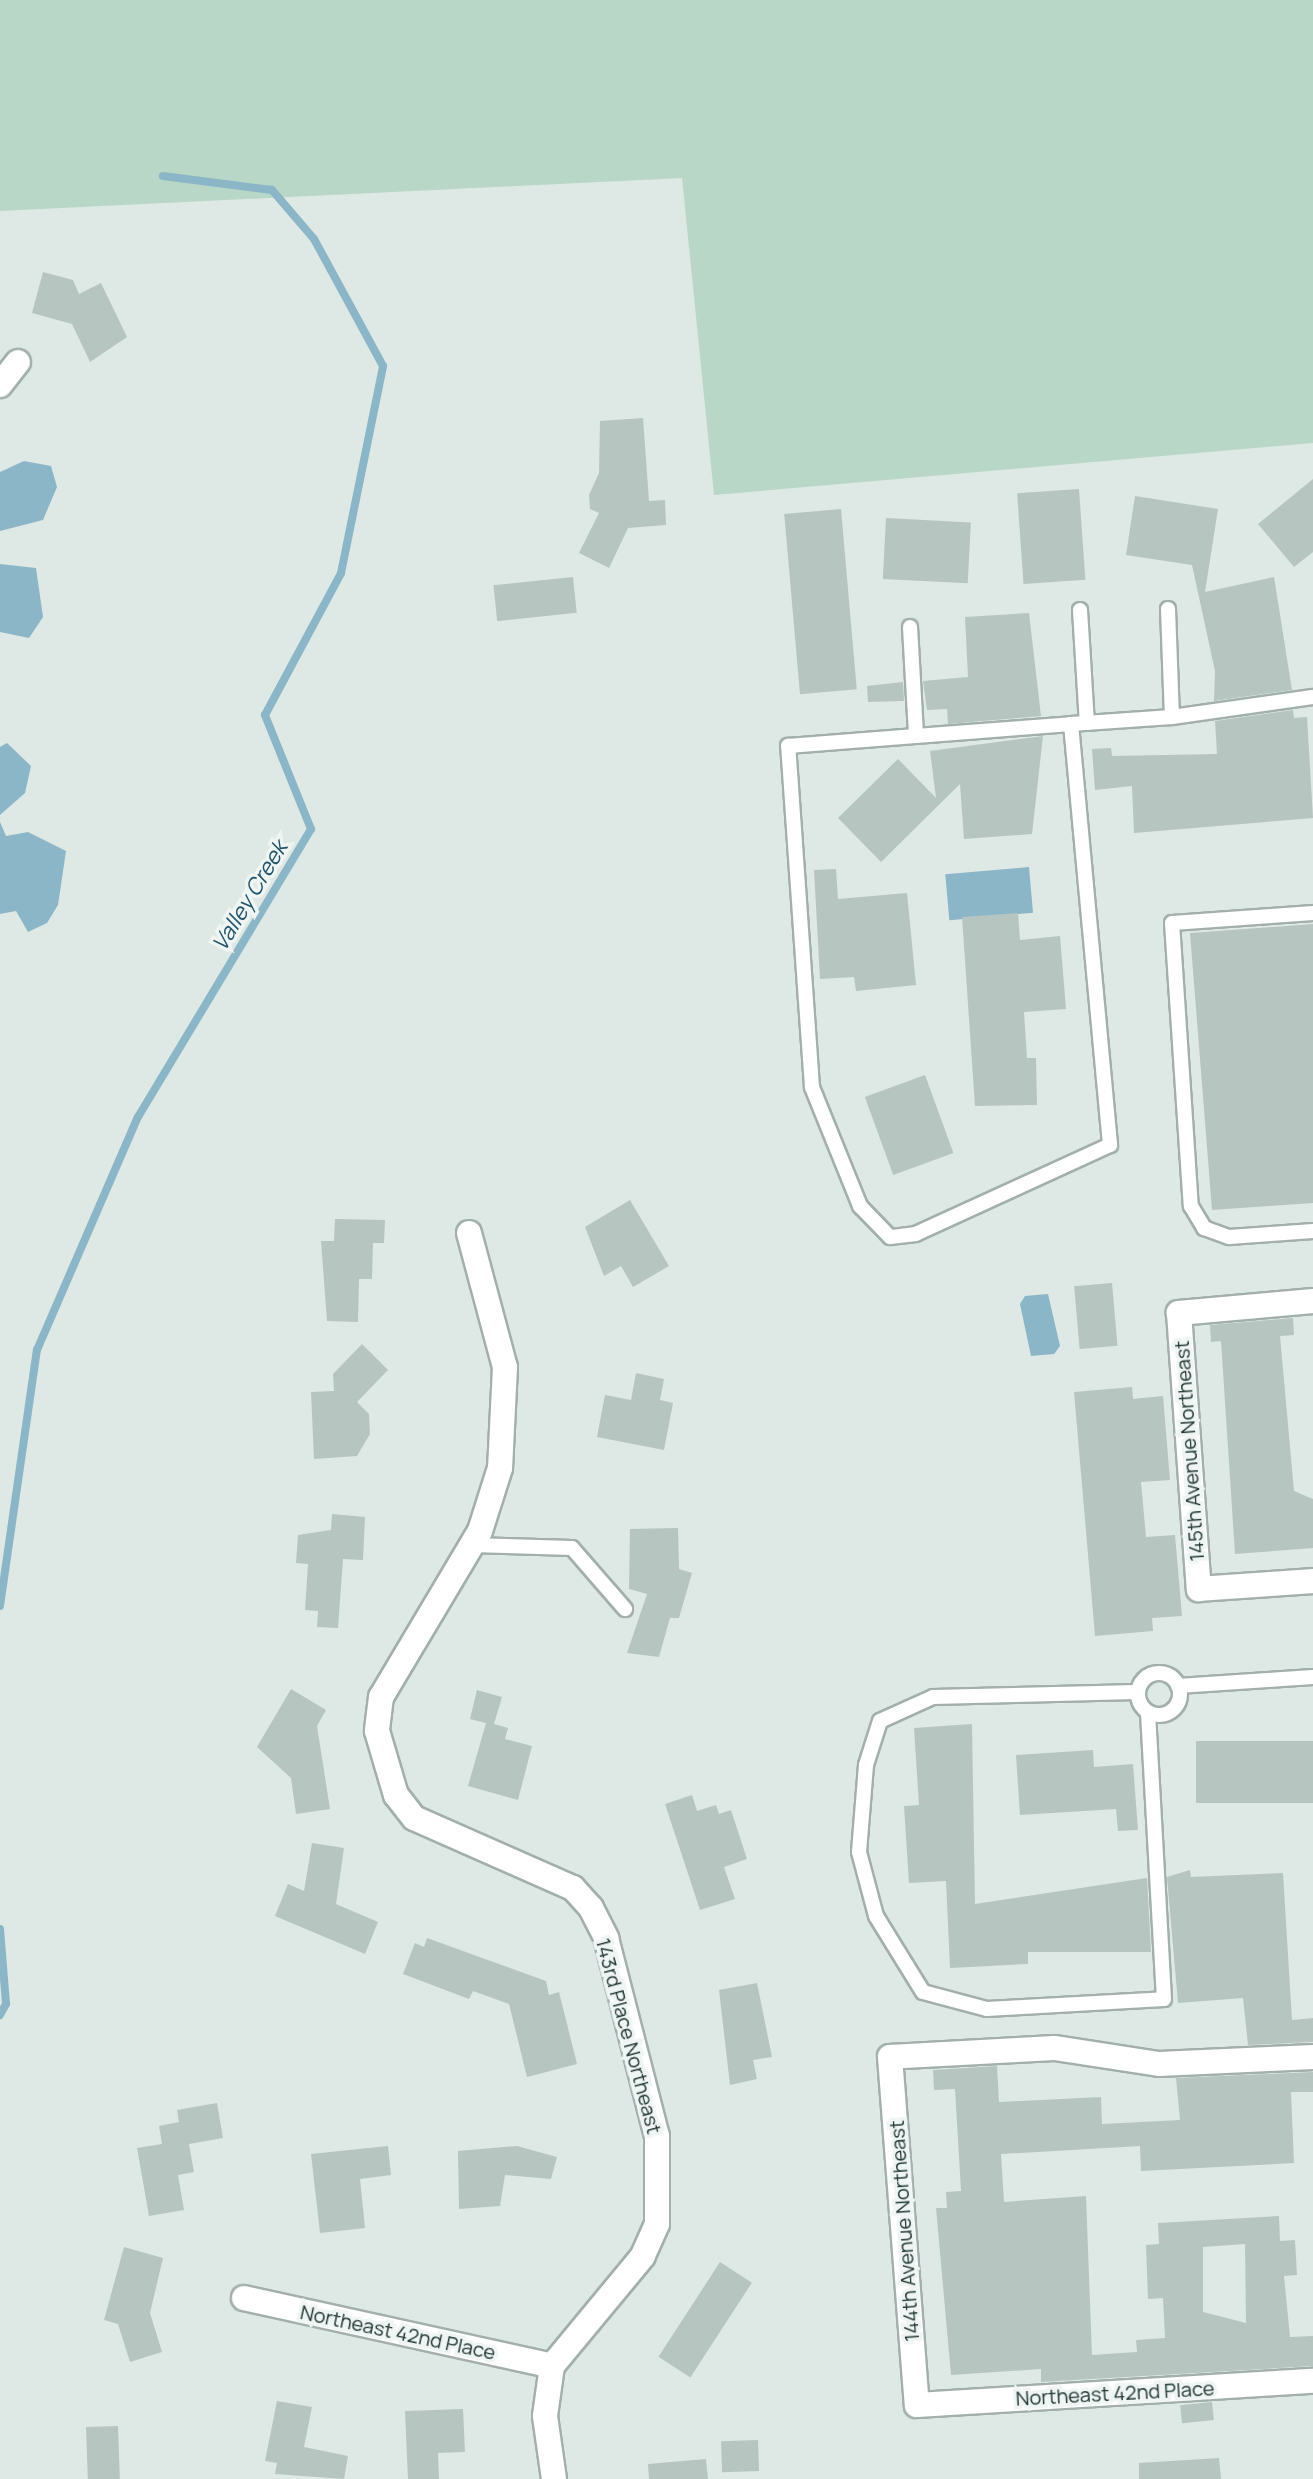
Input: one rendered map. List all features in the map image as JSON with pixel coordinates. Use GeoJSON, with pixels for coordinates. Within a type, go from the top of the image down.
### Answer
{"type":"FeatureCollection","features":[{"type":"Feature","properties":{"kind":"street"},"geometry":{"type":"LineString","coordinates":[[0,385],[18,362]]}},
{"type":"Feature","properties":{"kind":"street","name":"143rd Place Northeast"},"geometry":{"type":"LineString","coordinates":[[469,1233],[493,1309],[506,1411],[500,1468],[472,1545],[381,1697],[382,1760],[414,1818],[573,1888],[591,1908],[606,1938],[657,2136],[657,2224],[643,2256],[552,2366]]}},
{"type":"Feature","properties":{"kind":"street","name":"145th Avenue Northeast"},"geometry":{"type":"LineString","coordinates":[[1313,1301],[1179,1313],[1199,1589],[1313,1581]]}},
{"type":"Feature","properties":{"kind":"street","name":"144th Avenue Northeast"},"geometry":{"type":"LineString","coordinates":[[917,2405],[890,2057],[1054,2048],[1159,2064],[1313,2057]]}},
{"type":"Feature","properties":{"kind":"street","name":"Northeast 42nd Place"},"geometry":{"type":"LineString","coordinates":[[244,2298],[552,2366]]}},
{"type":"Feature","properties":{"kind":"street"},"geometry":{"type":"LineString","coordinates":[[552,2366],[545,2416],[554,2479]]}},
{"type":"Feature","properties":{"kind":"street","name":"Northeast 42nd Place"},"geometry":{"type":"LineString","coordinates":[[917,2405],[1313,2381]]}},
{"type":"Feature","properties":{"kind":"lane"},"geometry":{"type":"LineString","coordinates":[[1168,609],[1172,717]]}},
{"type":"Feature","properties":{"kind":"lane"},"geometry":{"type":"LineString","coordinates":[[1080,610],[1079,724],[1110,1145],[916,1234],[890,1237],[860,1206],[812,1087],[788,746],[916,736],[1079,724],[1172,717],[1313,697]]}},
{"type":"Feature","properties":{"kind":"lane"},"geometry":{"type":"LineString","coordinates":[[910,627],[916,736]]}},
{"type":"Feature","properties":{"kind":"lane"},"geometry":{"type":"LineString","coordinates":[[1313,913],[1172,923],[1191,1206],[1204,1228],[1229,1237],[1313,1231]]}},
{"type":"Feature","properties":{"kind":"lane"},"geometry":{"type":"LineString","coordinates":[[472,1545],[572,1548],[625,1609]]}},
{"type":"Feature","properties":{"kind":"lane"},"geometry":{"type":"LineString","coordinates":[[1137,1692],[1148,1713],[1164,1999],[987,2009],[923,1992],[876,1916],[859,1852],[866,1765],[880,1721],[933,1697],[1137,1692],[1157,1673],[1178,1686],[1313,1677]]}},
{"type":"Feature","properties":{"kind":"lane"},"geometry":{"type":"LineString","coordinates":[[1148,1713],[1170,1712],[1178,1686]]}},
{"type":"Feature","properties":{"kind":"green space"},"geometry":{"type":"Polygon","coordinates":[[[0,0],[1313,0],[1313,443],[714,495],[682,178],[0,211],[0,0]]]}},
{"type":"Feature","properties":{"kind":"water"},"geometry":{"type":"Polygon","coordinates":[[[24,461],[51,466],[57,487],[43,520],[0,531],[0,472],[24,461]]]}},
{"type":"Feature","properties":{"kind":"water"},"geometry":{"type":"Polygon","coordinates":[[[0,564],[36,568],[43,617],[29,638],[0,632],[0,564]]]}},
{"type":"Feature","properties":{"kind":"water"},"geometry":{"type":"Polygon","coordinates":[[[7,743],[31,766],[25,793],[0,815],[0,747],[7,743]]]}},
{"type":"Feature","properties":{"kind":"water"},"geometry":{"type":"Polygon","coordinates":[[[0,822],[6,836],[28,832],[66,851],[58,905],[47,923],[28,932],[16,911],[0,914],[0,822]]]}},
{"type":"Feature","properties":{"kind":"water"},"geometry":{"type":"Polygon","coordinates":[[[1029,867],[1033,913],[949,920],[945,874],[1029,867]]]}},
{"type":"Feature","properties":{"kind":"water"},"geometry":{"type":"Polygon","coordinates":[[[1048,1294],[1060,1346],[1054,1354],[1031,1356],[1020,1304],[1025,1296],[1048,1294]]]}},
{"type":"Feature","properties":{"kind":"building"},"geometry":{"type":"Polygon","coordinates":[[[43,272],[73,280],[79,294],[101,283],[127,337],[90,362],[72,324],[32,313],[43,272]]]}},
{"type":"Feature","properties":{"kind":"building"},"geometry":{"type":"Polygon","coordinates":[[[643,418],[649,501],[665,500],[666,525],[628,528],[609,568],[579,553],[599,513],[590,509],[589,495],[599,473],[600,421],[643,418]]]}},
{"type":"Feature","properties":{"kind":"building"},"geometry":{"type":"Polygon","coordinates":[[[1313,479],[1313,552],[1294,567],[1258,524],[1313,479]]]}},
{"type":"Feature","properties":{"kind":"building"},"geometry":{"type":"Polygon","coordinates":[[[1079,489],[1085,580],[1023,584],[1017,493],[1079,489]]]}},
{"type":"Feature","properties":{"kind":"building"},"geometry":{"type":"Polygon","coordinates":[[[1135,496],[1218,509],[1205,592],[1274,577],[1292,690],[1214,701],[1215,671],[1192,565],[1126,555],[1135,496]]]}},
{"type":"Feature","properties":{"kind":"building"},"geometry":{"type":"Polygon","coordinates":[[[841,509],[857,689],[800,694],[784,514],[841,509]]]}},
{"type":"Feature","properties":{"kind":"building"},"geometry":{"type":"Polygon","coordinates":[[[886,518],[971,522],[968,583],[883,579],[886,518]]]}},
{"type":"Feature","properties":{"kind":"building"},"geometry":{"type":"Polygon","coordinates":[[[573,577],[577,613],[497,621],[493,585],[573,577]]]}},
{"type":"Feature","properties":{"kind":"building"},"geometry":{"type":"Polygon","coordinates":[[[1029,613],[1041,716],[948,724],[947,709],[927,710],[923,681],[968,677],[965,617],[1029,613]]]}},
{"type":"Feature","properties":{"kind":"building"},"geometry":{"type":"Polygon","coordinates":[[[903,682],[904,701],[868,702],[867,686],[903,682]]]}},
{"type":"Feature","properties":{"kind":"building"},"geometry":{"type":"Polygon","coordinates":[[[1293,710],[1294,718],[1307,717],[1313,818],[1134,833],[1132,786],[1095,790],[1092,749],[1111,748],[1112,756],[1217,754],[1215,721],[1293,710]]]}},
{"type":"Feature","properties":{"kind":"building"},"geometry":{"type":"Polygon","coordinates":[[[1043,736],[1032,834],[964,839],[960,784],[881,862],[838,818],[898,759],[936,798],[930,751],[1043,736]]]}},
{"type":"Feature","properties":{"kind":"building"},"geometry":{"type":"Polygon","coordinates":[[[836,869],[838,899],[907,893],[916,985],[856,991],[854,977],[820,979],[814,870],[836,869]]]}},
{"type":"Feature","properties":{"kind":"building"},"geometry":{"type":"Polygon","coordinates":[[[1018,913],[1020,940],[1060,936],[1066,1009],[1024,1012],[1027,1058],[1036,1058],[1037,1105],[975,1106],[962,917],[1018,913]]]}},
{"type":"Feature","properties":{"kind":"building"},"geometry":{"type":"Polygon","coordinates":[[[1313,924],[1313,1203],[1212,1210],[1190,933],[1313,924]]]}},
{"type":"Feature","properties":{"kind":"building"},"geometry":{"type":"Polygon","coordinates":[[[925,1075],[953,1153],[893,1175],[865,1097],[925,1075]]]}},
{"type":"Feature","properties":{"kind":"building"},"geometry":{"type":"Polygon","coordinates":[[[630,1200],[669,1266],[633,1287],[621,1266],[604,1276],[585,1227],[630,1200]]]}},
{"type":"Feature","properties":{"kind":"building"},"geometry":{"type":"Polygon","coordinates":[[[335,1219],[385,1220],[384,1243],[373,1243],[372,1279],[359,1279],[358,1322],[327,1321],[321,1241],[334,1241],[335,1219]]]}},
{"type":"Feature","properties":{"kind":"building"},"geometry":{"type":"Polygon","coordinates":[[[1112,1283],[1117,1346],[1080,1349],[1074,1286],[1112,1283]]]}},
{"type":"Feature","properties":{"kind":"building"},"geometry":{"type":"Polygon","coordinates":[[[1293,1318],[1294,1335],[1280,1336],[1294,1491],[1313,1499],[1313,1548],[1235,1554],[1221,1341],[1211,1342],[1210,1325],[1293,1318]]]}},
{"type":"Feature","properties":{"kind":"building"},"geometry":{"type":"Polygon","coordinates":[[[362,1344],[388,1370],[357,1402],[369,1414],[370,1434],[357,1456],[314,1459],[311,1392],[334,1391],[333,1374],[362,1344]]]}},
{"type":"Feature","properties":{"kind":"building"},"geometry":{"type":"Polygon","coordinates":[[[636,1373],[664,1379],[660,1400],[673,1403],[664,1450],[597,1437],[605,1395],[631,1400],[636,1373]]]}},
{"type":"Feature","properties":{"kind":"building"},"geometry":{"type":"Polygon","coordinates":[[[1132,1387],[1133,1399],[1163,1396],[1170,1480],[1141,1482],[1146,1537],[1175,1535],[1182,1616],[1152,1618],[1153,1631],[1095,1636],[1074,1392],[1132,1387]]]}},
{"type":"Feature","properties":{"kind":"building"},"geometry":{"type":"Polygon","coordinates":[[[332,1514],[365,1517],[363,1560],[343,1559],[338,1628],[317,1627],[318,1611],[305,1610],[308,1564],[296,1563],[298,1535],[331,1530],[332,1514]]]}},
{"type":"Feature","properties":{"kind":"building"},"geometry":{"type":"Polygon","coordinates":[[[678,1528],[679,1569],[692,1573],[679,1618],[670,1618],[659,1657],[627,1653],[647,1594],[629,1589],[630,1529],[678,1528]]]}},
{"type":"Feature","properties":{"kind":"building"},"geometry":{"type":"Polygon","coordinates":[[[291,1689],[326,1710],[317,1726],[330,1809],[296,1814],[291,1778],[257,1747],[291,1689]]]}},
{"type":"Feature","properties":{"kind":"building"},"geometry":{"type":"Polygon","coordinates":[[[477,1690],[502,1697],[494,1724],[508,1728],[505,1739],[532,1746],[518,1800],[468,1786],[486,1723],[470,1719],[477,1690]]]}},
{"type":"Feature","properties":{"kind":"building"},"geometry":{"type":"Polygon","coordinates":[[[972,1724],[975,1904],[1147,1878],[1151,1952],[1028,1952],[1028,1964],[950,1968],[946,1881],[909,1883],[904,1806],[919,1805],[914,1728],[972,1724]]]}},
{"type":"Feature","properties":{"kind":"building"},"geometry":{"type":"Polygon","coordinates":[[[1196,1741],[1313,1741],[1313,1803],[1196,1803],[1196,1741]]]}},
{"type":"Feature","properties":{"kind":"building"},"geometry":{"type":"Polygon","coordinates":[[[1093,1750],[1094,1767],[1133,1764],[1138,1830],[1118,1831],[1116,1809],[1020,1815],[1016,1755],[1093,1750]]]}},
{"type":"Feature","properties":{"kind":"building"},"geometry":{"type":"Polygon","coordinates":[[[692,1795],[697,1811],[716,1805],[719,1814],[731,1810],[747,1859],[724,1867],[735,1899],[700,1910],[665,1804],[692,1795]]]}},
{"type":"Feature","properties":{"kind":"building"},"geometry":{"type":"Polygon","coordinates":[[[312,1843],[344,1848],[336,1904],[378,1922],[365,1954],[275,1916],[288,1884],[304,1891],[312,1843]]]}},
{"type":"Feature","properties":{"kind":"building"},"geometry":{"type":"Polygon","coordinates":[[[1190,1870],[1191,1877],[1283,1873],[1292,2020],[1313,2018],[1313,2042],[1248,2045],[1243,1998],[1178,2003],[1167,1877],[1190,1870]]]}},
{"type":"Feature","properties":{"kind":"building"},"geometry":{"type":"Polygon","coordinates":[[[427,1938],[546,1981],[549,1995],[559,1992],[577,2064],[527,2077],[509,2004],[473,1991],[469,1999],[403,1974],[415,1943],[424,1947],[427,1938]]]}},
{"type":"Feature","properties":{"kind":"building"},"geometry":{"type":"Polygon","coordinates":[[[757,1983],[772,2057],[753,2060],[757,2079],[730,2085],[719,1990],[757,1983]]]}},
{"type":"Feature","properties":{"kind":"building"},"geometry":{"type":"Polygon","coordinates":[[[997,2066],[999,2102],[1101,2097],[1102,2124],[1180,2120],[1176,2078],[1313,2072],[1313,2092],[1291,2092],[1294,2163],[1141,2171],[1140,2146],[1001,2154],[1004,2202],[1086,2196],[1092,2355],[1137,2352],[1136,2340],[1165,2338],[1163,2298],[1148,2299],[1146,2245],[1159,2244],[1158,2223],[1279,2216],[1280,2241],[1295,2240],[1297,2275],[1284,2276],[1290,2337],[1313,2336],[1313,2366],[1041,2382],[1041,2369],[951,2375],[936,2208],[947,2208],[946,2192],[961,2191],[955,2089],[934,2090],[933,2070],[997,2066]],[[1245,2244],[1203,2247],[1203,2312],[1246,2323],[1245,2244]]]}},
{"type":"Feature","properties":{"kind":"building"},"geometry":{"type":"Polygon","coordinates":[[[217,2103],[223,2138],[189,2144],[194,2172],[178,2175],[184,2210],[149,2216],[137,2148],[162,2144],[159,2126],[179,2122],[177,2110],[217,2103]]]}},
{"type":"Feature","properties":{"kind":"building"},"geometry":{"type":"Polygon","coordinates":[[[388,2146],[391,2175],[360,2179],[365,2228],[320,2233],[311,2154],[388,2146]]]}},
{"type":"Feature","properties":{"kind":"building"},"geometry":{"type":"Polygon","coordinates":[[[517,2146],[557,2157],[551,2179],[505,2175],[500,2206],[459,2209],[458,2151],[517,2146]]]}},
{"type":"Feature","properties":{"kind":"building"},"geometry":{"type":"Polygon","coordinates":[[[124,2247],[163,2258],[150,2313],[162,2352],[130,2362],[118,2324],[104,2320],[124,2247]]]}},
{"type":"Feature","properties":{"kind":"building"},"geometry":{"type":"Polygon","coordinates":[[[720,2262],[752,2283],[690,2377],[658,2357],[720,2262]]]}},
{"type":"Feature","properties":{"kind":"building"},"geometry":{"type":"Polygon","coordinates":[[[277,2401],[312,2407],[304,2447],[348,2456],[344,2479],[275,2474],[277,2463],[265,2461],[277,2401]]]}},
{"type":"Feature","properties":{"kind":"building"},"geometry":{"type":"Polygon","coordinates":[[[1212,2402],[1214,2420],[1182,2423],[1180,2405],[1212,2402]]]}},
{"type":"Feature","properties":{"kind":"building"},"geometry":{"type":"Polygon","coordinates":[[[463,2409],[465,2452],[438,2453],[439,2479],[408,2479],[405,2411],[463,2409]]]}},
{"type":"Feature","properties":{"kind":"building"},"geometry":{"type":"Polygon","coordinates":[[[118,2426],[120,2479],[88,2479],[86,2427],[118,2426]]]}},
{"type":"Feature","properties":{"kind":"building"},"geometry":{"type":"Polygon","coordinates":[[[758,2440],[759,2471],[722,2472],[721,2441],[758,2440]]]}},
{"type":"Feature","properties":{"kind":"building"},"geometry":{"type":"Polygon","coordinates":[[[1219,2458],[1221,2479],[1139,2479],[1139,2463],[1219,2458]]]}},
{"type":"Feature","properties":{"kind":"building"},"geometry":{"type":"Polygon","coordinates":[[[706,2459],[708,2479],[649,2479],[648,2464],[706,2459]]]}},
{"type":"Feature","properties":{"kind":"waterway","name":"Valley Creek"},"geometry":{"type":"LineString","coordinates":[[0,1606],[37,1350],[138,1117],[311,829],[265,715],[341,573],[383,366],[314,239],[272,190],[163,176]]}},
{"type":"Feature","properties":{"kind":"waterway","name":"Valley Creek"},"geometry":{"type":"LineString","coordinates":[[0,1929],[6,2004],[0,2015]]}}]}
